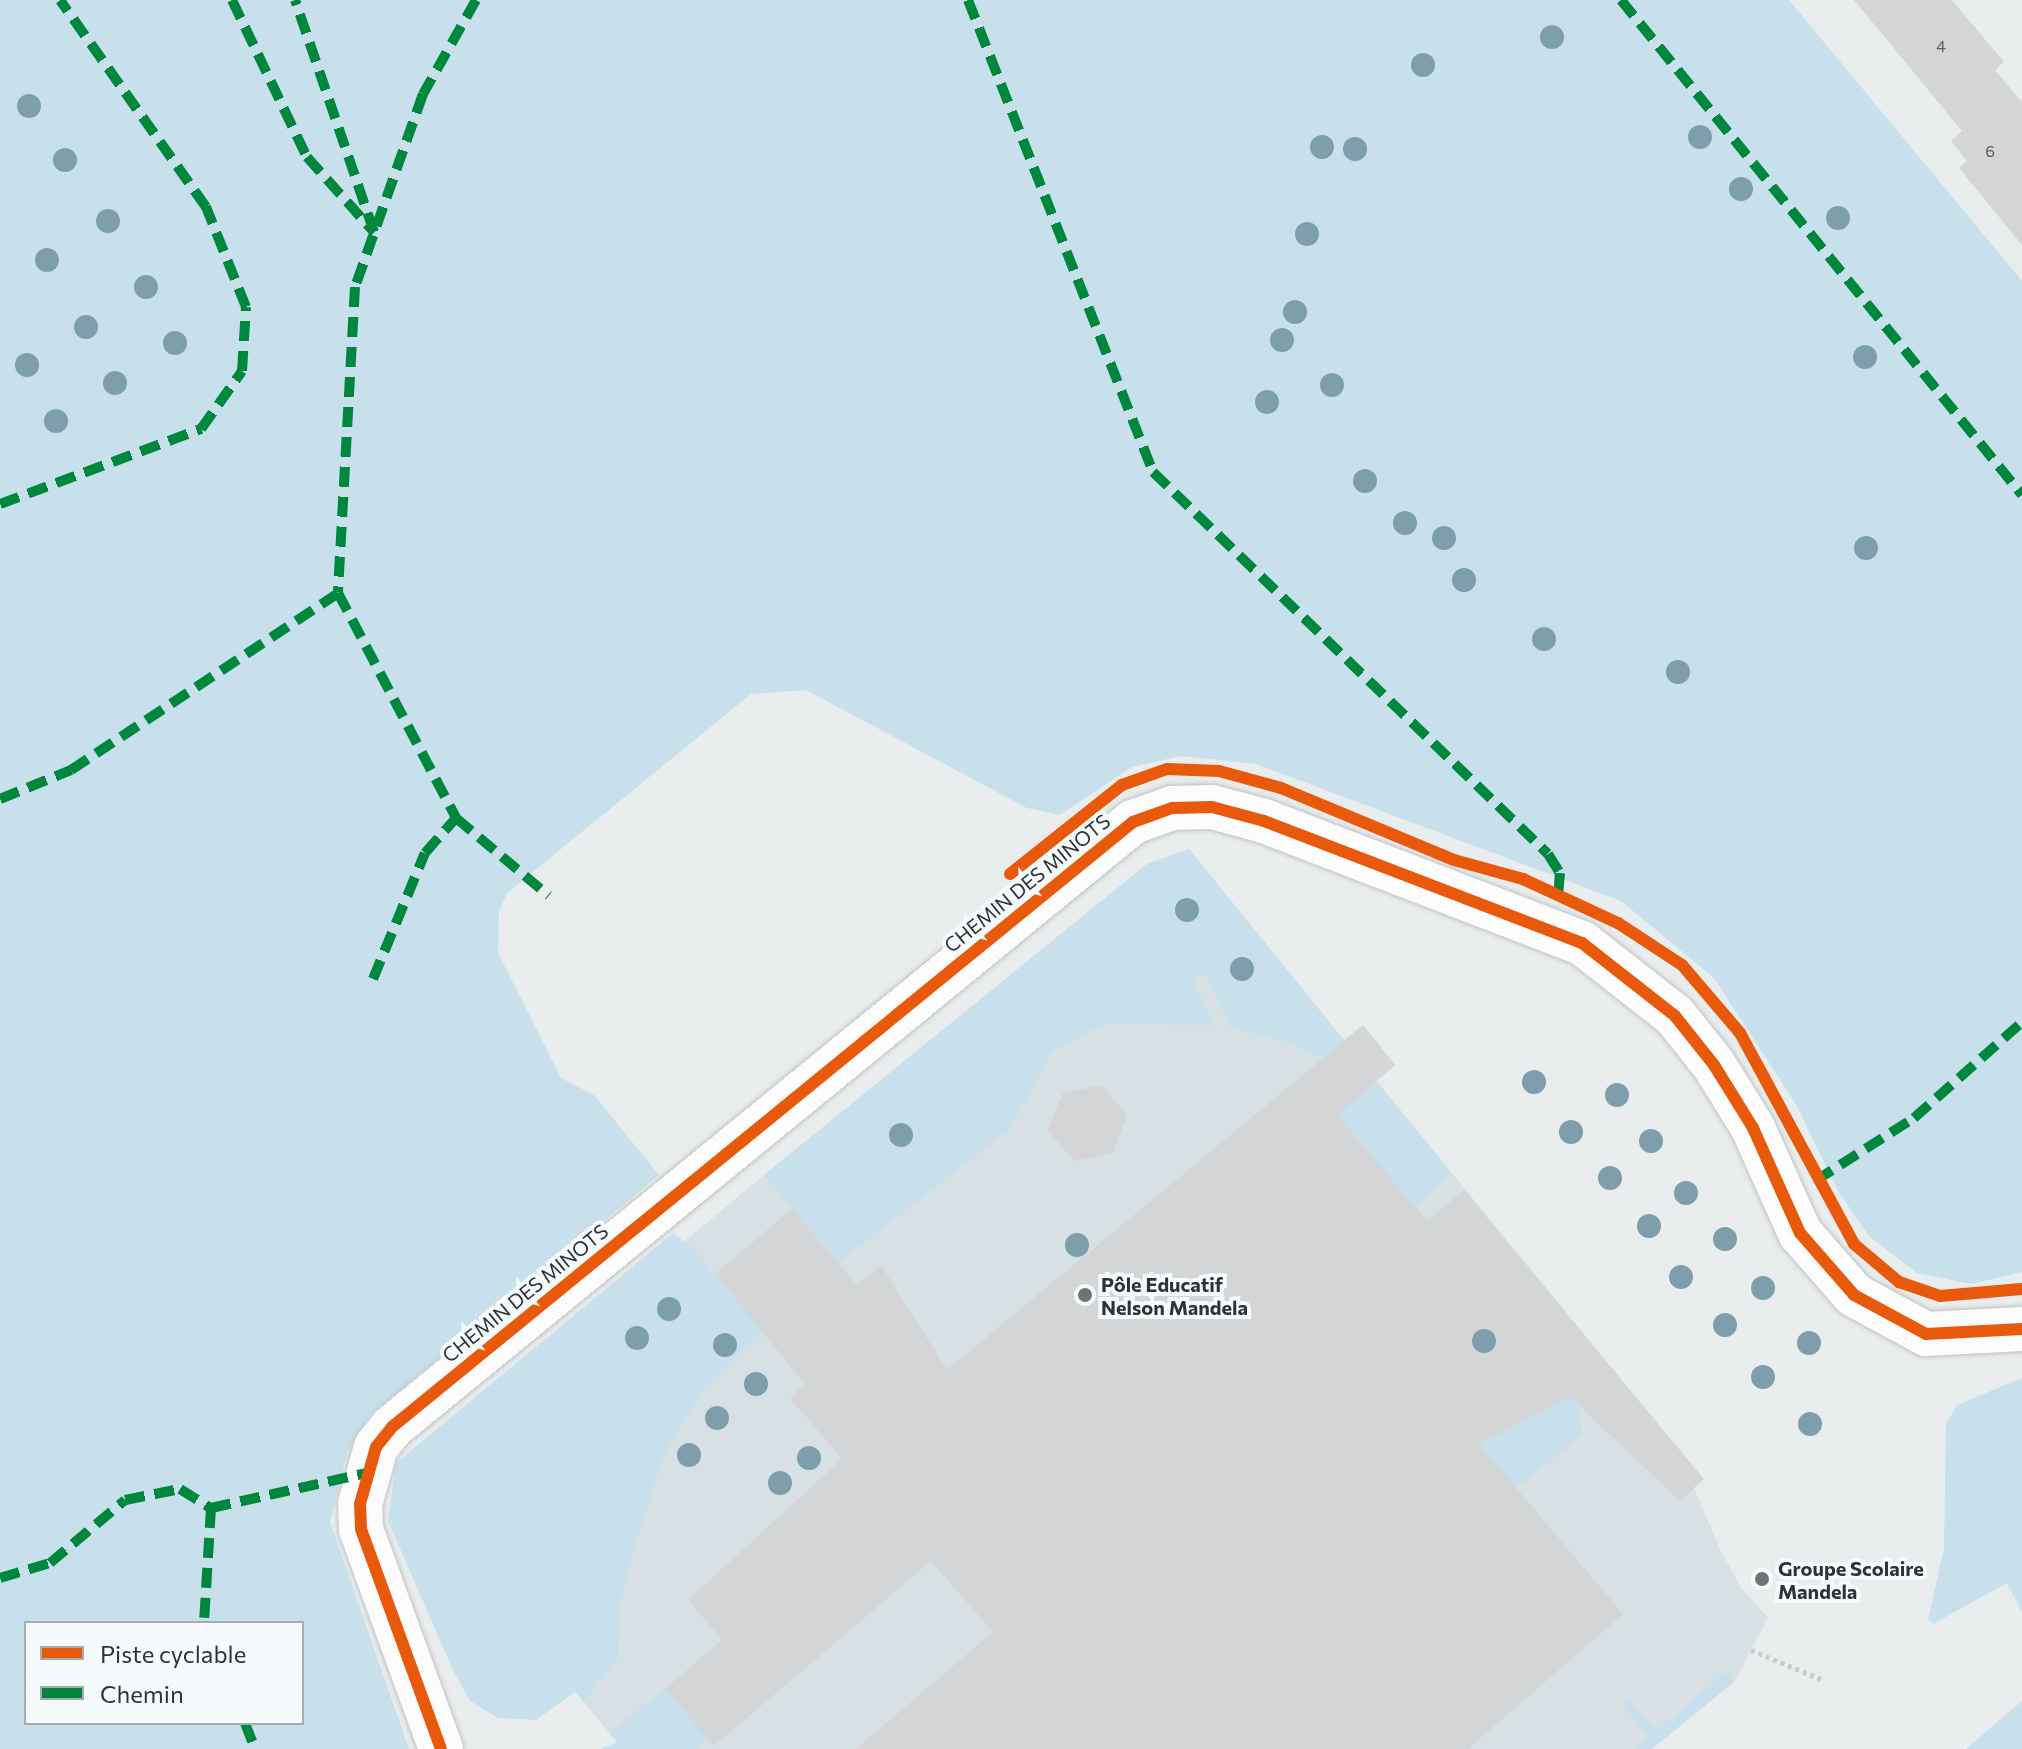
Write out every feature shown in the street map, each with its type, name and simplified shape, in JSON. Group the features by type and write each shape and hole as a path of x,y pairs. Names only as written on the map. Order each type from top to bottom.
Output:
{"street":[{"name":"CHEMIN DES MINOTS","path":"441,1749 361,1529 360,1504 376,1447 392,1427 1133,822 1172,808 1212,807 1264,821 1582,943 1675,1016 1714,1065 1753,1128 1800,1233 1854,1295 1926,1334 2022,1329"}],"path":[{"path":"1751,1650 1821,1679"}],"shaded area":[{"path":"0,0 1789,0 2022,281 2022,1272 1971,1284 1917,1273 1869,1236 1838,1191 1797,1106 1714,978 1621,901 1256,764 1181,756 1132,767 1060,815 1027,808 806,690 751,694 507,893 499,912 498,953 561,1078 594,1095 659,1175 370,1415 347,1453 330,1522 409,1749 0,1749"},
{"name":"Pôle Educatif Nelson Mandela","path":"1189,849 1344,1041 1363,1025 1395,1065 1376,1080 1677,1448 1720,1549 1741,1588 1768,1618 1735,1681 1652,1749 623,1749 400,1483 736,1198 1147,864"},
{"path":"1189,849 1345,1041 1324,1059 1282,1040 1231,1028 1206,974 1193,978 1214,1025 1103,1024 1052,1052 1010,1129 838,1263 764,1175 1147,864"},
{"path":"1375,1080 1451,1173 1347,1271 1337,1115"},
{"path":"673,1233 691,1246 762,1331 704,1388 663,1456 627,1573 617,1620 618,1658 584,1701 575,1692 536,1720 498,1718 470,1701 452,1668 388,1521 396,1463"},
{"path":"2022,1378 2022,1612 2007,1583 1933,1624 1928,1620 1944,1548 1946,1424 1957,1405"},
{"path":"1579,1392 1582,1435 1505,1497 1472,1438 1480,1443"},
{"path":"1725,1672 1735,1681 1652,1749 1636,1749 1649,1737 1623,1705 1629,1700 1658,1730"},
{"path":"665,1689 709,1739 697,1749 601,1749 617,1742 609,1733"},
{"path":"2022,1701 2022,1749 1966,1749"}],"building":[{"path":"1854,0 1952,0 2004,62 1995,70 2022,102 2022,245 1959,168 1967,161 1951,141 1962,131"},
{"path":"1363,1025 1395,1065 1337,1115 1427,1221 1464,1190 1704,1479 1680,1501 1570,1397 1479,1444 1623,1614 1468,1749 856,1749 993,1632 931,1561 714,1746 665,1689 722,1640 688,1600 842,1459 790,1398 805,1384 715,1274 792,1209 857,1285 881,1265 947,1370"},
{"path":"1101,1085 1127,1115 1113,1153 1074,1161 1048,1130 1062,1094"}],"marked path":[{"path":"0,504 201,429 242,371 246,307 206,207 60,0"},
{"path":"232,0 307,157 374,232 295,0"},
{"path":"476,0 423,94 355,287 338,593 456,818 549,896"},
{"path":"968,0 1153,472 1548,854 1560,873 1558,894"},
{"path":"1621,0 2022,495"},
{"path":"0,799 71,770 338,593"},
{"path":"373,979 425,853 456,818"},
{"path":"1815,1181 1914,1118 2022,1022"},
{"path":"211,1508 366,1473"},
{"path":"0,1578 50,1563 125,1500 180,1489 211,1508 204,1621"},
{"path":"246,1725 255,1749"}],"cycle path":[{"path":"1010,874 1122,785 1167,769 1219,771 1281,788 1454,860 1523,879 1618,923 1682,965 1740,1033 1854,1244 1899,1282 1940,1296 2022,1289"},
{"path":"441,1749 361,1529 360,1504 376,1447 392,1427 1133,822 1172,808 1212,807 1264,821 1582,943 1675,1016 1714,1065 1753,1128 1800,1233 1854,1295 1926,1334 2022,1329"}],"place":[{"name":"Pôle Educatif Nelson Mandela","path":"1085,1295"},
{"name":"Groupe Scolaire Mandela","path":"1762,1579"}]}
